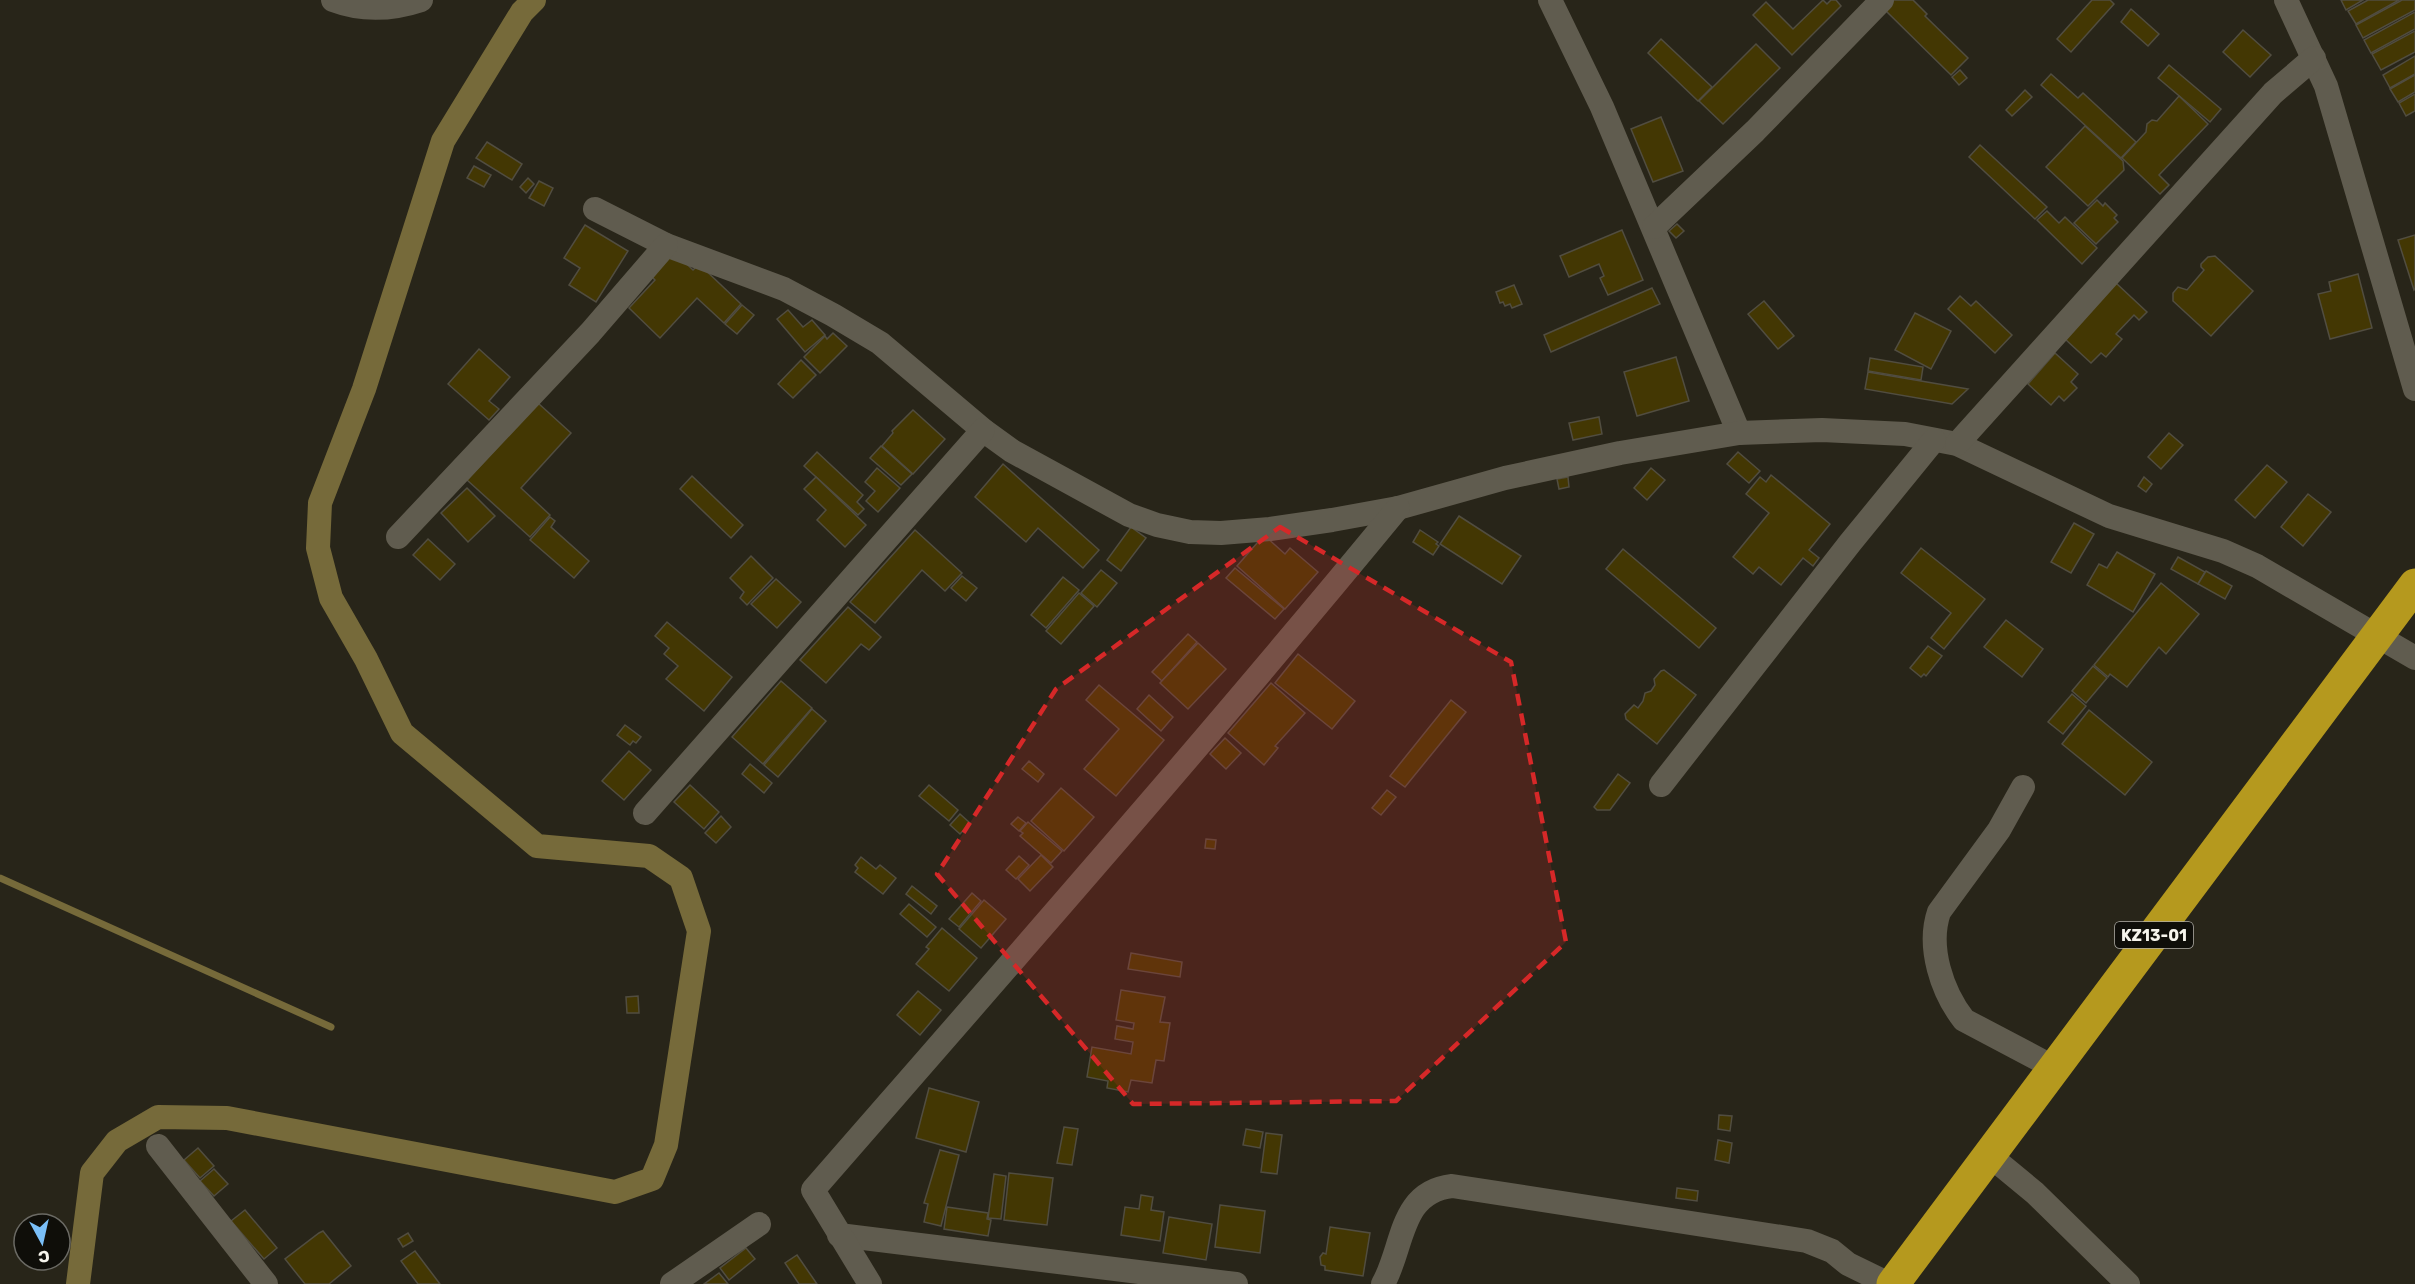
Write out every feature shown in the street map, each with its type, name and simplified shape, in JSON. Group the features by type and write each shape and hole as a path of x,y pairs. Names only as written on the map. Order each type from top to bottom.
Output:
{"highway":[{"name":"KZ13-01","path":"1891,1284 2415,585"}],"street":[{"path":"333,0 360,8 400,7 421,0"},
{"path":"1550,0 1602,107 1739,434"},
{"path":"1654,227 1755,131 1882,0"},
{"path":"2286,0 2326,86 2415,389"},
{"path":"1661,785 1850,543 2273,93 2314,58"},
{"path":"595,209 666,244 784,289 833,315 880,343 983,430 1012,451 1042,470 1129,515 1157,525 1190,532 1221,533 1270,529 1398,508 1539,470 1620,453 1739,434 1853,431 1905,434 1946,442 2109,516 2223,551 2257,566 2415,658"},
{"path":"398,537 590,333 666,244"},
{"path":"645,813 983,430"},
{"path":"870,1284 813,1190 1142,812 1398,508"},
{"path":"2023,787 1999,830 1939,912 1934,926 1934,950 1954,1007 1964,1020 2055,1068"},
{"path":"158,1146 266,1284"},
{"path":"1989,1155 2036,1193 2128,1284"},
{"path":"1383,1284 1408,1217 1418,1200 1430,1191 1452,1186 1807,1241 1832,1251 1848,1264 1891,1284"},
{"path":"672,1284 759,1224"},
{"path":"839,1235 1236,1284"}],"highlighted area":[{"path":"1280,527 1511,662 1566,942 1396,1101 1133,1104 937,874 1056,689"}],"building":[{"path":"1823,0 1827,4 1831,0 1836,0 1841,6 1792,55 1753,15 1766,2 1793,29"},
{"path":"1894,0 1913,0 1927,14 1925,16 1968,58 1951,75 1884,9"},
{"path":"2092,0 2110,0 2114,4 2071,52 2057,39"},
{"path":"2341,0 2363,0 2346,10"},
{"path":"2368,0 2399,0 2356,24 2348,11"},
{"path":"2402,0 2415,0 2415,10 2363,38 2356,25"},
{"path":"2131,9 2159,34 2148,46 2121,22"},
{"path":"2415,12 2415,29 2371,53 2364,40"},
{"path":"2243,30 2271,55 2250,77 2223,52"},
{"path":"2415,31 2415,52 2381,70 2372,54"},
{"path":"1661,39 1712,87 1698,101 1648,53"},
{"path":"1756,44 1780,68 1723,124 1699,101"},
{"path":"2415,56 2415,74 2390,88 2383,75"},
{"path":"2169,65 2221,109 2210,122 2158,78"},
{"path":"1960,70 1967,78 1959,85 1952,77"},
{"path":"2051,74 2078,98 2083,93 2136,142 2121,158 2041,85"},
{"path":"2415,75 2415,92 2398,102 2390,89"},
{"path":"2025,90 2032,97 2012,116 2006,110"},
{"path":"2415,94 2415,111 2406,116 2399,103"},
{"path":"2179,96 2208,124 2159,175 2169,185 2160,194 2122,158 2146,132 2147,124 2152,120 2157,121"},
{"path":"1661,117 1683,171 1653,182 1631,129"},
{"path":"2085,126 2123,161 2124,170 2088,206 2046,167"},
{"path":"487,142 522,164 512,180 476,158"},
{"path":"1980,145 2047,207 2035,219 1969,157"},
{"path":"474,166 491,175 484,187 467,178"},
{"path":"528,178 534,184 526,193 520,187"},
{"path":"539,181 553,188 544,206 529,198"},
{"path":"2097,200 2103,206 2105,203 2117,215 2114,218 2118,222 2096,244 2074,223"},
{"path":"2047,211 2059,223 2065,217 2097,248 2082,264 2037,220"},
{"path":"1677,224 1684,231 1676,238 1669,231"},
{"path":"585,225 628,251 596,302 569,285 580,268 564,258"},
{"path":"1622,230 1643,280 1608,295 1600,278 1604,276 1599,264 1569,277 1560,256"},
{"path":"2415,235 2415,289 2414,290 2398,240"},
{"path":"673,251 693,270 699,264 741,304 724,323 697,298 660,338 629,308 655,280 649,274"},
{"path":"2215,256 2253,291 2211,336 2173,301 2173,293 2178,287 2187,290 2204,270 2201,264 2208,257"},
{"path":"2358,274 2372,328 2330,339 2318,294 2331,291 2329,282"},
{"path":"2116,283 2147,312 2139,320 2134,315 2116,334 2122,339 2106,357 2101,353 2091,363 2065,339"},
{"path":"1514,285 1522,304 1512,308 1510,304 1505,306 1503,302 1500,303 1496,292"},
{"path":"1652,288 1660,304 1551,352 1544,335"},
{"path":"1960,296 1971,306 1976,301 2012,335 1995,353 1948,309"},
{"path":"1764,301 1794,336 1778,349 1748,314"},
{"path":"742,305 754,315 737,334 725,324"},
{"path":"788,310 803,327 812,320 825,335 805,352 777,319"},
{"path":"1915,313 1951,331 1931,369 1895,350"},
{"path":"833,333 847,346 820,373 804,357 825,336 827,339"},
{"path":"479,349 510,377 489,401 499,409 489,420 448,384"},
{"path":"2055,353 2078,374 2071,382 2077,388 2064,401 2059,396 2051,405 2028,384"},
{"path":"1676,357 1689,401 1637,416 1624,372"},
{"path":"1870,358 1923,367 1921,380 1868,371"},
{"path":"801,360 816,375 793,398 778,384"},
{"path":"1868,372 1968,389 1952,404 1865,389"},
{"path":"538,403 571,433 521,488 550,515 530,537 467,480"},
{"path":"913,410 945,439 913,474 882,446 893,433 892,431"},
{"path":"1599,417 1602,434 1573,440 1569,423"},
{"path":"2169,433 2183,445 2161,469 2148,457"},
{"path":"881,446 912,474 901,485 870,458"},
{"path":"817,452 863,495 857,502 864,509 858,515 804,466"},
{"path":"1738,452 1760,471 1749,483 1727,464"},
{"path":"1003,464 1099,550 1083,568 1038,528 1026,542 975,497"},
{"path":"2267,465 2287,482 2255,518 2235,500"},
{"path":"877,468 900,488 878,512 866,501 875,491 865,482"},
{"path":"1651,468 1665,480 1647,500 1634,488"},
{"path":"1771,475 1830,524 1809,550 1819,558 1813,566 1803,558 1781,585 1759,567 1753,574 1733,557 1769,513 1746,494 1760,477 1766,482"},
{"path":"692,476 743,525 731,538 680,489"},
{"path":"816,477 866,525 845,547 817,520 826,510 804,489"},
{"path":"1568,477 1569,487 1559,489 1557,479"},
{"path":"2144,477 2152,484 2146,492 2138,486"},
{"path":"467,488 495,516 468,542 441,513"},
{"path":"2308,494 2331,512 2303,546 2281,527"},
{"path":"1459,516 1521,556 1502,584 1440,544"},
{"path":"550,517 555,521 551,527 589,561 574,578 530,540"},
{"path":"2074,523 2094,534 2071,573 2051,562"},
{"path":"1131,527 1146,538 1121,571 1107,560"},
{"path":"915,530 962,573 945,591 922,570 875,623 850,602"},
{"path":"1420,530 1438,542 1436,544 1439,546 1433,555 1413,542"},
{"path":"1264,535 1285,554 1290,548 1318,572 1285,609 1237,566"},
{"path":"428,539 455,564 440,580 413,555"},
{"path":"1921,548 1985,599 1944,649 1931,638 1951,613 1901,573"},
{"path":"1623,549 1716,628 1699,648 1606,569"},
{"path":"2117,552 2155,574 2133,612 2087,585 2099,564 2107,568"},
{"path":"751,556 773,578 747,605 740,598 744,592 730,578"},
{"path":"2178,557 2205,572 2198,584 2171,569"},
{"path":"1235,568 1284,609 1275,619 1226,578"},
{"path":"1101,570 1117,583 1097,607 1081,593"},
{"path":"2206,571 2232,586 2225,599 2198,584"},
{"path":"962,576 977,588 966,601 951,588"},
{"path":"1063,577 1079,590 1046,628 1031,615"},
{"path":"776,579 801,602 777,628 751,604"},
{"path":"2161,583 2199,614 2166,654 2159,647 2127,687 2110,674 2108,677 2094,665"},
{"path":"1079,593 1094,606 1061,644 1046,631"},
{"path":"848,607 881,637 869,650 861,644 826,683 800,660"},
{"path":"2006,620 2043,649 2022,677 1984,647"},
{"path":"667,622 732,677 704,711 666,679 678,666 664,654 669,648 655,636"},
{"path":"1188,634 1197,642 1162,681 1152,672"},
{"path":"1198,643 1226,669 1188,709 1160,683"},
{"path":"1928,646 1942,656 1926,676 1924,674 1921,677 1910,668"},
{"path":"1298,654 1355,701 1332,729 1275,683"},
{"path":"2093,666 2107,678 2086,703 2072,691"},
{"path":"1664,670 1696,695 1657,744 1626,719 1625,714 1634,705 1638,708 1645,693 1651,691 1655,685 1654,679"},
{"path":"781,681 812,708 763,764 732,737"},
{"path":"1271,683 1305,713 1275,746 1278,748 1264,765 1228,733"},
{"path":"1099,685 1164,740 1116,796 1084,769 1119,729 1086,700"},
{"path":"2072,694 2086,706 2063,734 2048,722"},
{"path":"1149,695 1173,717 1161,731 1137,709"},
{"path":"1451,700 1466,712 1405,787 1390,776"},
{"path":"812,709 826,721 778,777 764,765"},
{"path":"2089,710 2152,762 2125,795 2062,744"},
{"path":"625,725 641,737 636,743 633,741 630,745 617,735"},
{"path":"1225,738 1241,753 1226,769 1210,754"},
{"path":"629,751 651,770 624,800 602,781"},
{"path":"1029,761 1044,774 1038,782 1022,769"},
{"path":"750,764 772,783 764,793 742,774"},
{"path":"1618,774 1630,783 1610,810 1597,810 1594,807"},
{"path":"690,785 719,812 704,829 674,802"},
{"path":"929,785 958,810 949,821 919,796"},
{"path":"1061,788 1094,817 1064,851 1031,821"},
{"path":"1387,790 1396,797 1381,815 1372,808"},
{"path":"960,814 970,823 960,834 950,825"},
{"path":"721,816 731,827 716,843 705,833"},
{"path":"1018,817 1026,823 1019,831 1011,824"},
{"path":"1028,822 1062,851 1051,863 1020,836 1023,833 1020,831"},
{"path":"1206,839 1216,840 1215,849 1205,848"},
{"path":"1041,855 1053,867 1030,891 1018,879"},
{"path":"1019,856 1029,865 1016,879 1006,870"},
{"path":"861,857 876,869 880,865 896,878 883,894 855,872 858,868 855,865"},
{"path":"912,886 937,906 931,914 906,894"},
{"path":"972,893 981,901 959,927 949,919"},
{"path":"984,900 1006,919 981,948 959,929"},
{"path":"909,904 936,927 927,937 900,914"},
{"path":"942,928 977,958 949,991 916,964 929,949 926,947"},
{"path":"1131,953 1182,962 1180,977 1128,969"},
{"path":"1121,990 1165,997 1160,1022 1170,1023 1164,1061 1156,1060 1152,1083 1131,1080 1128,1092 1107,1088 1108,1081 1087,1077 1092,1047 1131,1054 1133,1042 1115,1039 1117,1026 1133,1029 1134,1023 1116,1020"},
{"path":"918,991 941,1010 920,1035 897,1015"},
{"path":"638,996 639,1013 627,1013 626,997"},
{"path":"929,1088 979,1102 966,1152 916,1138"},
{"path":"1719,1115 1732,1116 1730,1131 1718,1129"},
{"path":"1064,1127 1078,1129 1072,1165 1057,1163"},
{"path":"1246,1129 1263,1132 1260,1148 1243,1145"},
{"path":"1266,1133 1282,1135 1277,1174 1261,1172"},
{"path":"1718,1140 1732,1143 1729,1163 1715,1160"},
{"path":"198,1148 214,1166 200,1178 184,1160"},
{"path":"940,1150 959,1155 941,1226 924,1222 928,1204 924,1203"},
{"path":"214,1169 228,1184 214,1196 200,1181"},
{"path":"1009,1173 1053,1178 1047,1225 1004,1220"},
{"path":"994,1174 1006,1176 1001,1219 988,1218"},
{"path":"1677,1188 1698,1191 1697,1201 1676,1198"},
{"path":"1141,1195 1153,1197 1151,1210 1164,1212 1160,1241 1121,1235 1125,1207 1139,1209"},
{"path":"1220,1205 1265,1211 1260,1253 1215,1247"},
{"path":"947,1207 988,1213 987,1219 991,1220 988,1236 944,1229"},
{"path":"245,1210 277,1248 264,1259 231,1221"},
{"path":"1169,1217 1212,1224 1206,1260 1163,1253"},
{"path":"1330,1227 1370,1233 1363,1276 1325,1270 1325,1266 1321,1265 1320,1257 1323,1253 1326,1254"},
{"path":"323,1231 351,1266 329,1284 305,1284 285,1259"},
{"path":"408,1233 413,1241 403,1247 398,1239"},
{"path":"746,1248 755,1259 729,1280 720,1268"},
{"path":"415,1251 440,1284 418,1284 401,1261"},
{"path":"797,1255 817,1284 799,1284 785,1263"},
{"path":"719,1273 728,1284 704,1284"}],"waterway":[{"path":"78,1284 92,1173 117,1141 158,1117 227,1118 615,1192 652,1179 666,1145 699,931 681,878 649,856 537,846 402,733 366,659 331,598 318,548 320,503 364,389 443,141 522,12 534,0"},
{"path":"0,878 331,1027"}]}
